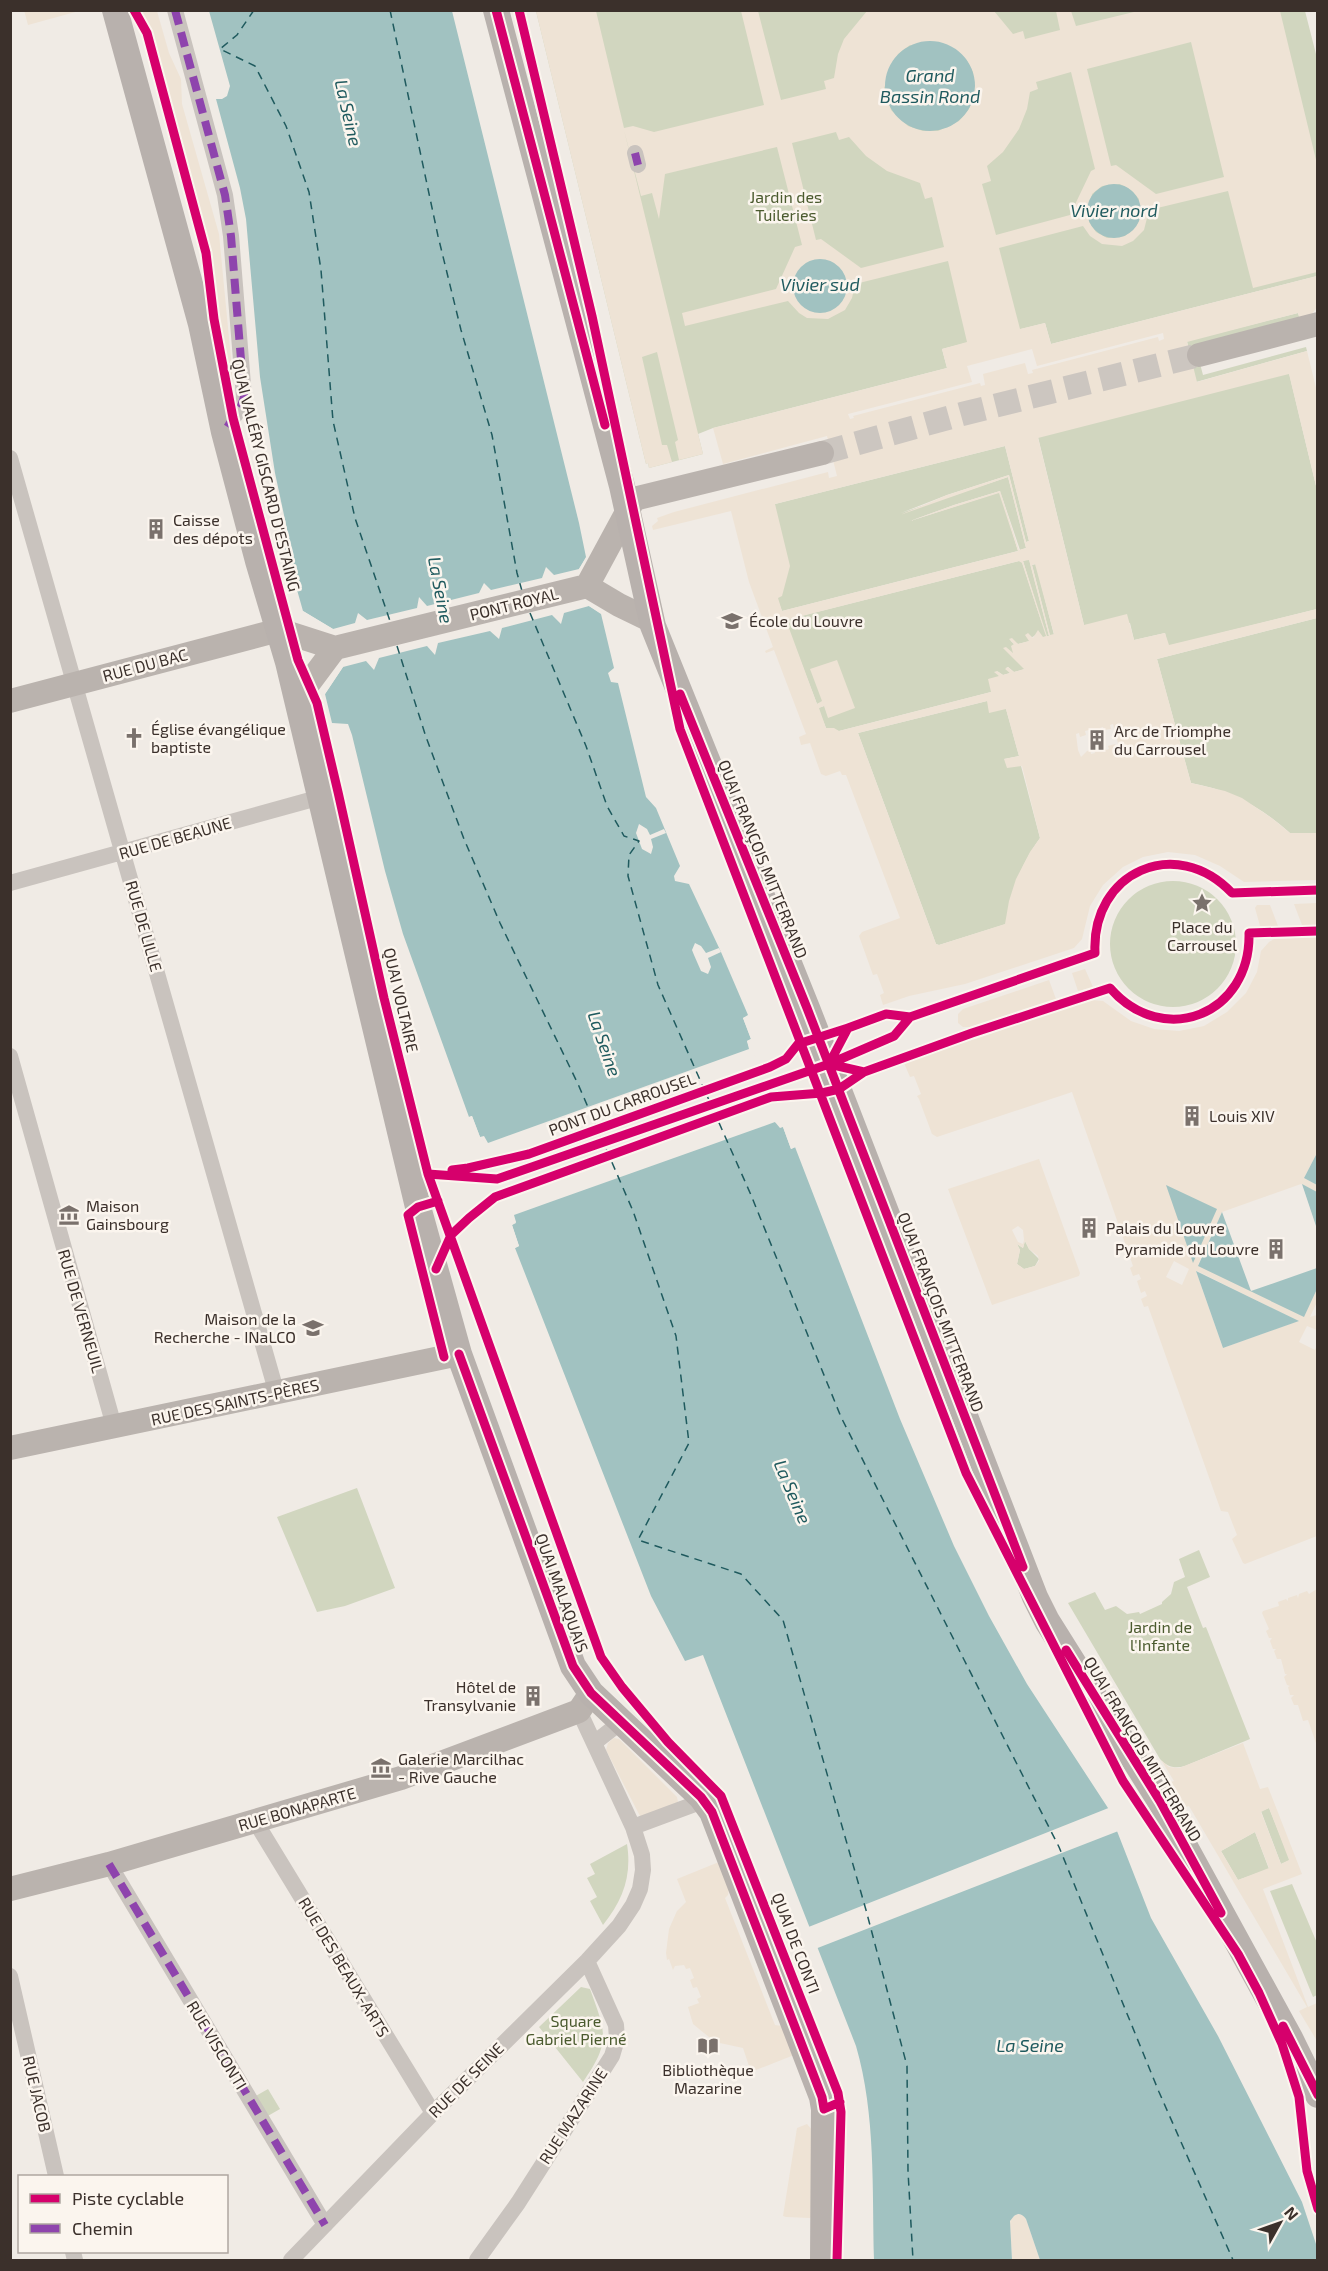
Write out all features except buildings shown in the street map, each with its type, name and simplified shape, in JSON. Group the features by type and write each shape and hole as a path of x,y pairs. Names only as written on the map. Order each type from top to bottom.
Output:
{"main road":[{"name":"QUAI VALÉRY GISCARD D'ESTAING","path":"115,10 201,324 224,432 279,630"},
{"name":"QUAI FRANÇOIS MITTERRAND","path":"496,10 628,511 652,621 807,1008 1035,1597 1047,1621 1160,1801 1316,2088"},
{"path":"1199,354 1317,324"},
{"path":"652,621 588,586 634,499 822,453"},
{"name":"PONT ROYAL","path":"335,648 588,586"},
{"path":"279,630 335,648 297,699"},
{"name":"RUE DU BAC","path":"10,701 279,630"},
{"name":"QUAI VOLTAIRE","path":"279,630 418,1207 459,1354"},
{"name":"RUE DES SAINTS-PÈRES","path":"10,1448 277,1394 459,1354"},
{"name":"QUAI MALAQUAIS","path":"459,1354 585,1702 621,1722 703,1801"},
{"name":"RUE BONAPARTE","path":"10,1889 109,1864 401,1778 585,1702"},
{"name":"QUAI DE CONTI","path":"703,1801 712,1812 822,2097 824,2109 823,2260"}],"street":[{"path":"175,10 225,195 231,236 243,401 224,432"},
{"name":"RUE DE LILLE","path":"10,458 277,1394"},
{"name":"RUE DE BEAUNE","path":"10,883 321,797"},
{"name":"RUE DE VERNEUIL","path":"10,1056 114,1426"},
{"name":"QUAI MALAQUAIS","path":"585,1702 594,1743 633,1827"},
{"path":"594,1743 621,1722"},
{"path":"633,1827 703,1801"},
{"name":"RUE DES BEAUX-ARTS","path":"255,1821 433,2113"},
{"name":"RUE DE SEINE","path":"291,2260 433,2113 620,1926 640,1889 643,1870 642,1855 633,1827"},
{"name":"RUE VISCONTI","path":"109,1864 325,2225"},
{"name":"RUE MAZARINE","path":"477,2260 518,2203 612,2056 616,2025 587,1961"},
{"name":"RUE JACOB","path":"10,1976 56,2175"}],"green space":[{"name":"Jardin des Tuileries","path":"536,11 1305,11 1318,62 1317,276 1051,344 1045,323 942,349 947,368 713,428 698,434 703,454 649,468 648,463 646,464"},
{"path":"1298,313 1300,320 1195,345 1203,375 1306,347 1307,351 1196,382 1187,341"},
{"path":"1289,373 1317,490 1317,609 1168,646 1165,633 1134,640 1130,623 1084,625 1038,437"},
{"path":"1005,446 1029,541 1026,542 1009,475 901,513 1008,477 1026,548 1020,550 1000,491 910,521 1000,492 1018,551 782,611 777,598 775,504"},
{"path":"1029,559 1049,636 1043,638 1037,634 1031,638 1026,635 1030,641 1018,644 1010,640 1015,645 1025,669 1014,672 1008,667 1006,668 1010,673 1003,675 997,671 999,676 991,692 839,731 826,728 818,708 824,706 822,702 817,704 785,620 1019,561 1022,562 1046,636 1023,561"},
{"path":"1036,564 1054,635 1050,636 1032,565"},
{"path":"1317,618 1317,833 1290,833 1268,815 1244,801 1219,790 1191,783 1157,659"},
{"path":"987,701 1006,709 1019,756 1004,759 1021,766 1040,838 1018,878 1006,924 939,945 936,944 858,733"},
{"path":"1173,881 1197,886 1218,899 1231,920 1236,944 1231,968 1218,989 1197,1002 1173,1007 1149,1002 1128,989 1115,968 1110,944 1115,920 1128,899 1149,886"},
{"path":"1025,1241 1039,1259 1035,1266 1024,1269 1017,1264 1020,1250 1017,1244 1023,1248"},
{"path":"357,1488 395,1588 345,1606 317,1612 277,1517"},
{"name":"Jardin de l'Infante","path":"1199,1550 1210,1577 1187,1587 1203,1628 1206,1627 1250,1739 1185,1766 1175,1767 1168,1766 1160,1759 1068,1603 1095,1592 1105,1610 1116,1606 1127,1614 1139,1612 1140,1614 1162,1604 1171,1594 1174,1582 1185,1577 1179,1559"},
{"path":"1269,1808 1290,1860 1281,1864 1261,1811"},
{"path":"1255,1832 1269,1869 1238,1880 1221,1851"},
{"path":"627,1844 627,1877 621,1897 603,1925 590,1901 597,1897 587,1878 595,1874 590,1864"},
{"path":"1292,1884 1317,1943 1317,1995 1313,1997 1270,1891"},
{"name":"Square Gabriel Pierné","path":"581,1987 590,1989 600,2016 603,2037 598,2057 583,2082 539,2027"},
{"path":"268,2089 280,2109 266,2117 254,2097"}],"shaded area":[{"path":"24,10 79,10 79,11 28,25"},
{"path":"138,11 157,11 169,53 181,79 182,104 219,234 235,400 226,374 217,321 202,262 207,258"},
{"path":"536,11 596,11 624,128 633,126 654,132 764,105 741,11 758,11 781,100 826,89 824,81 834,78 838,54 844,39 867,11 994,11 1013,34 1023,31 1025,39 1060,30 1056,11 1071,11 1076,26 1138,11 1280,11 1317,164 1317,272 1253,288 1228,191 1149,210 1144,230 1133,241 1122,246 1102,244 1090,236 1083,226 999,248 1020,329 1045,323 1051,344 1317,276 1317,307 1312,314 1300,320 1298,313 1187,342 1197,382 1307,351 1317,392 1317,490 1289,374 1038,438 1084,625 1127,614 1134,640 1165,633 1169,645 1317,609 1317,618 1157,659 1191,783 1225,791 1242,798 1290,833 1317,833 1317,880 1244,882 1220,866 1195,855 1168,852 1143,857 1123,867 1103,885 1090,906 1082,939 1074,948 965,984 909,996 883,1005 880,995 884,993 877,974 873,975 859,936 862,932 900,918 846,775 842,775 840,771 826,776 821,774 810,743 801,745 799,737 806,734 774,650 766,653 765,651 773,647 749,582 731,511 653,530 652,526 658,521 657,518 674,512 828,472 829,478 837,476 827,436 723,464 713,428 947,368 942,349 967,342 948,261 855,284 852,298 845,310 828,319 807,318 788,301 685,326 682,313 776,289 795,247 802,245 777,147 665,174 659,219 652,193 641,196 624,130 703,454 679,460 675,442 678,440 657,352 642,357 662,445 667,445 672,462 649,468 648,463 646,464","holes":["1191,42 1224,177 1156,194 1116,165 1111,166 1087,69","910,45 966,59 973,72 974,95 969,109 959,121 938,131 923,131 908,126 891,110 884,88 898,54","1071,72 1095,169 1091,171 1070,215 996,235 982,184 991,181 987,166 1003,152 1019,129 1027,109 1030,92 1038,89 1036,82","836,132 839,140 849,137 866,156 887,171 920,183 925,199 932,197 944,247 861,268 821,239 816,240 792,143","1120,184 1131,190 1139,199 1138,223 1125,236 1107,238 1096,232 1089,222 1092,194 1102,186","1163,333 1164,339 1159,341 1158,337 1032,370 1033,373 1028,374 1025,363 983,374 985,385 981,386 980,383 853,416 854,418 850,419 848,414 972,382 967,366 1032,349 1037,366","1005,446 1029,541 1026,542 1009,475 947,495 900,515 1008,477 1026,548 1019,550 1000,491 910,521 999,493 1018,551 782,611 778,598 782,596 790,566 775,504","1029,560 1049,636 1047,636 1023,561","1019,561 1022,563 1046,636 1043,637 1038,630 1033,638 1028,633 1025,635 1029,641 1018,644 1012,638 1009,639 1014,644 1011,646 1013,653 1006,647 1003,648 1024,669 1014,672 1008,667 1005,669 1010,673 1003,675 997,671 994,672 999,676 988,679 991,692 839,731 826,728 819,708 824,706 828,718 855,708 837,660 810,669 822,701 817,704 786,620","1035,564 1054,634 1050,635 1032,565","987,701 989,713 1006,709 1019,756 1004,759 1007,768 1022,766 1040,838 1016,879 1005,924 936,944 858,733","1113,724 1119,747 1115,744 1108,746 1109,749 1106,750 1104,747 1094,750 1095,753 1091,754 1090,750 1081,757 1076,734 1079,733 1080,737 1086,735 1085,731 1089,730 1090,734 1101,731 1100,728 1103,727 1104,730 1111,729 1110,725"]},
{"path":"1317,903 1317,925 1302,925 1294,904"},
{"path":"1257,905 1270,905 1278,926 1260,926 1255,908"},
{"path":"1317,937 1317,1153 1304,1178 1317,1185 1317,1192 1301,1184 1222,1212 1198,1265 1304,1316 1317,1289 1317,1302 1310,1317 1317,1315 1317,1330 1307,1326 1299,1342 1315,1350 1317,1345 1317,1536 1245,1564 1232,1539 1237,1535 1228,1512 1221,1511 1148,1306 1144,1307 1141,1299 1147,1296 1145,1291 1141,1293 1137,1281 1141,1279 1139,1274 1133,1276 1130,1268 1133,1266 1072,1092 937,1137 932,1134 917,1096 921,1094 914,1076 910,1077 904,1063 1091,1000 1103,1001 1131,1021 1154,1029 1179,1031 1204,1026 1227,1012 1246,993 1257,972 1261,951 1274,939","holes":["1174,1261 1189,1269 1182,1285 1166,1277","1197,1271 1298,1321 1223,1348"]},
{"path":"1085,969 1093,987 1078,991 1072,973"},
{"path":"1049,980 1056,999 970,1027 963,1027 958,1023 958,1014 963,1009"},
{"path":"1039,1159 1080,1273 1079,1276 992,1305 948,1189","holes":["1018,1226 1023,1230 1023,1244 1018,1242 1012,1230","1025,1241 1029,1249 1038,1256 1039,1261 1035,1266 1024,1269 1017,1264 1020,1250 1017,1244 1023,1248"]},
{"path":"1317,1589 1318,1746 1308,1720 1303,1721 1298,1705 1294,1705 1291,1698 1294,1695 1290,1695 1288,1687 1290,1686 1287,1685 1284,1677 1287,1674 1285,1674 1281,1659 1277,1659 1274,1651 1276,1649 1273,1649 1270,1641 1272,1638 1269,1638 1266,1631 1269,1629 1262,1613 1279,1606 1278,1602 1286,1599 1288,1601 1288,1598 1297,1595 1298,1598 1299,1594 1307,1591 1309,1594"},
{"path":"614,1738 619,1739 677,1797 678,1802 641,1818 606,1750 608,1743"},
{"path":"1243,1743 1260,1789 1268,1787 1302,1874 1263,1889 1308,2007 1317,2003 1317,2041 1299,2011 1307,2007 1189,1806 1180,1809 1165,1784 1174,1781 1161,1760 1169,1767 1179,1768","holes":["1269,1808 1289,1860 1281,1864 1261,1812","1255,1832 1269,1868 1238,1880 1221,1851"]},
{"path":"719,1862 729,1889 725,1898 775,2025 782,2026 794,2055 751,2072 743,2048 715,2042 693,2024 688,2007 699,2003 697,1999 701,1997 697,1987 693,1988 690,1980 694,1978 690,1968 686,1969 684,1965 675,1966 673,1970 669,1959 667,1960 669,1929 677,1911 686,1902 677,1879"},
{"path":"807,2124 813,2131 813,2215 810,2218 786,2217 783,2216 797,2128"},
{"path":"1016,2214 1023,2215 1026,2219 1040,2260 1012,2260 1010,2223"}],"water":[{"name":"La Seine","path":"209,11 452,11 579,523 586,557 579,569 589,606 601,614 614,668 608,673 611,682 618,683 646,797 656,808 680,866 674,876 675,881 689,884 748,1015 743,1018 751,1039 747,1041 775,1122 783,1127 791,1149 795,1147 900,1419 954,1546 1027,1684 1108,1808 1151,1918 1218,2036 1302,2202 1317,2247 1317,2260 1040,2260 1026,2219 1019,2214 1010,2221 1012,2260 874,2260 870,2125 856,2046 703,1655 685,1661 651,1596 515,1248 519,1246 512,1225 516,1223 487,1143 480,1137 472,1116 469,1117 403,934 348,724 332,723 325,694 343,667 333,629 303,611 284,544 290,543 275,473 260,377 246,219 216,99 227,96 230,86"},
{"name":"Grand Bassin Rond","path":"930,41 947,44 962,54 972,69 975,86 972,103 962,118 947,128 930,131 913,128 898,118 888,103 885,86 888,69 898,54 913,44"},
{"name":"Vivier nord","path":"1109,184 1119,184 1129,188 1137,196 1141,211 1137,226 1129,234 1119,238 1109,238 1099,234 1091,226 1087,216 1087,206 1091,196 1099,188"},
{"name":"Vivier sud","path":"820,259 830,261 839,267 845,276 847,286 845,296 839,305 830,311 820,313 810,311 801,305 795,296 793,286 795,276 801,267 810,261"},
{"path":"1317,1153 1317,1185 1304,1178"},
{"path":"1302,1184 1317,1192 1317,1229"},
{"path":"1166,1185 1217,1209 1193,1263"},
{"path":"1222,1212 1251,1291 1317,1268 1317,1289 1304,1317 1198,1266"},
{"path":"1196,1271 1299,1321 1223,1348"}],"pier":[{"path":"589,553 583,569 592,604 605,616 589,606 564,613 561,624 552,615 502,628 499,639 490,631 438,643 435,655 427,646 379,658 374,670 366,661 343,667 325,694 324,690 339,666 330,631 304,616 303,611 333,629 355,623 358,613 367,620 417,608 419,597 427,606 479,593 484,583 491,590 542,578 546,567 554,575 579,569"},
{"path":"639,824 647,829 650,835 664,829 666,833 651,839 653,847 651,854 642,849 636,833"},
{"path":"695,943 701,946 706,953 719,948 721,952 708,958 711,967 708,974 701,971 694,955 692,950"},
{"path":"751,1015 747,1019 754,1039 751,1043 752,1048 778,1121 785,1126 793,1145 798,1146 791,1149 783,1127 780,1128 775,1122 514,1215 516,1222 512,1225 519,1246 513,1249 515,1245 509,1225 512,1221 511,1216 483,1140 478,1139 471,1119 466,1118 472,1116 480,1137 484,1136 488,1143 749,1049 747,1041 751,1039 743,1018"},
{"path":"1111,1807 1121,1830 815,1949 806,1928"}],"ferry route":[{"path":"254,10 237,35 220,49 255,66 286,126 309,192 321,270 333,421 355,518 391,624"},
{"path":"390,10 438,236 461,330 492,435 522,591"},
{"path":"530,613 586,746 607,806 624,836 639,841 629,855 628,876 658,985 751,1195 841,1417 1059,1847 1159,2092 1233,2260"},
{"path":"397,646 426,737 464,839 500,923 578,1084 633,1211 676,1336 689,1443 638,1540 741,1574 783,1620 866,1910 907,2066 908,2171 913,2260"}],"tunnel":[{"path":"822,453 962,414 1199,355"}],"marked path":[{"path":"175,10 225,195 231,236 244,397 241,406 224,432"},
{"path":"635,153 638,165"},
{"path":"109,1864 325,2225"}],"cycle path":[{"path":"134,10 147,33 206,253 214,319 233,418 298,660 317,703 384,998 428,1174 601,1657 622,1687 668,1742 721,1796 838,2093 841,2112 837,2260"},
{"path":"496,10 605,425"},
{"path":"519,10 592,316 680,729 966,1473 1123,1781 1238,1954 1282,2044 1299,2097 1307,2171 1318,2209"},
{"path":"680,694 807,1008 1023,1567"},
{"path":"829,1064 848,1028 886,1014 910,1017 1095,953 1097,925 1107,901 1122,883 1141,870 1163,865 1186,866 1210,875 1232,893 1318,890"},
{"path":"829,1064 864,1072 972,1033 1110,988 1131,1007 1154,1017 1178,1019 1200,1014 1220,1003 1236,985 1246,961 1249,933 1318,931"},
{"path":"428,1174 497,1179 829,1064 894,1036 910,1017"},
{"name":"PONT DU CARROUSEL","path":"452,1170 529,1154 770,1067 786,1059 798,1044 848,1028"},
{"path":"436,1269 451,1235 495,1197 771,1097 822,1093 839,1089 864,1072"},
{"path":"438,1201 418,1207 408,1215 444,1357"},
{"path":"459,1354 573,1666 591,1693 701,1797 712,1812 822,2097 824,2109 840,2102"},
{"path":"1066,1650 1160,1801 1221,1913"},
{"path":"1283,2026 1318,2095"}],"place":[{"name":"Caisse des dépots","path":"156,529"},
{"name":"École du Louvre","path":"732,621"},
{"name":"Église évangélique baptiste","path":"134,738"},
{"name":"Arc de Triomphe du Carrousel","path":"1097,740"},
{"name":"Place du Carrousel","path":"1202,903"},
{"name":"Louis XIV","path":"1192,1116"},
{"name":"Maison Gainsbourg","path":"69,1215"},
{"name":"Palais du Louvre","path":"1089,1228"},
{"name":"Pyramide du Louvre","path":"1276,1249"},
{"name":"Maison de la Recherche - INaLCO","path":"313,1328"},
{"name":"Hôtel de Transylvanie","path":"533,1696"},
{"name":"Galerie Marcilhac - Rive Gauche","path":"381,1768"},
{"name":"Bibliothèque Mazarine","path":"708,2046"}]}
